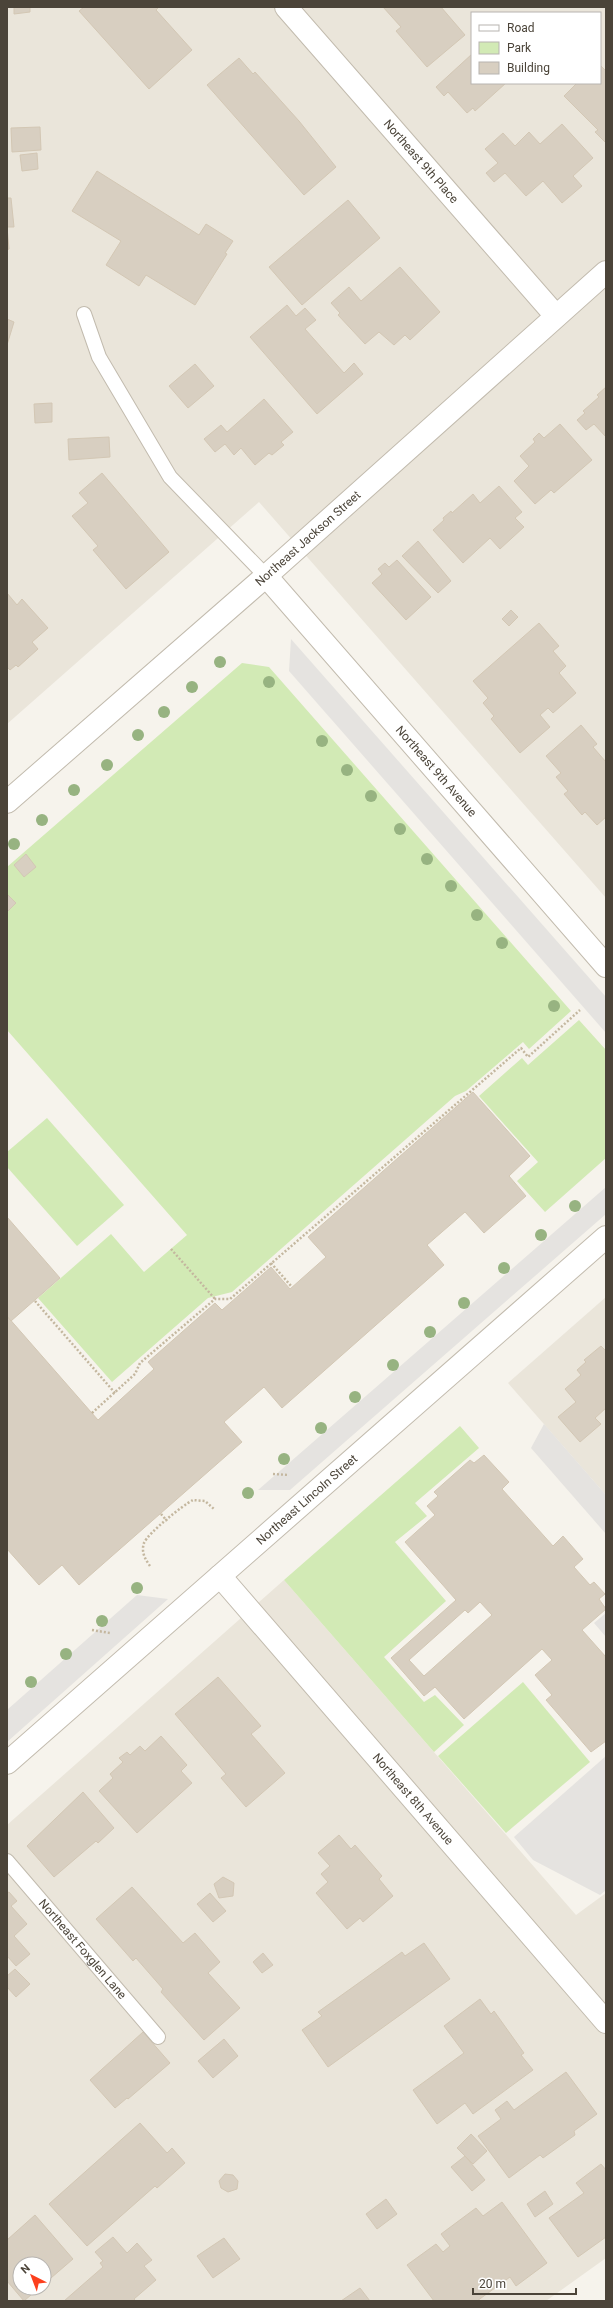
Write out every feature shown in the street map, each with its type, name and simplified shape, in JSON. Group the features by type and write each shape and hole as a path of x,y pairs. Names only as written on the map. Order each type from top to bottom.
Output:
{"street":[{"name":"Northeast 9th Place","path":"286,7 556,316"},
{"name":"Northeast Jackson Street","path":"7,802 266,576 606,272"},
{"name":"Northeast 9th Avenue","path":"266,576 606,966"},
{"name":"Northeast Lincoln Street","path":"7,1763 606,1237"},
{"name":"Northeast 8th Avenue","path":"220,1576 606,2022"}],"lane":[{"path":"84,314 99,357 170,477 266,576"},
{"name":"Northeast Foxglen Lane","path":"7,1861 158,2037"}],"path":[{"path":"92,1413 135,1374 140,1363 215,1299 230,1298 521,1048 528,1056 580,1010"},
{"path":"171,1249 215,1299"},
{"path":"271,1263 292,1287"},
{"path":"35,1301 115,1393"},
{"path":"150,1566 144,1556 144,1543 167,1521 194,1500 205,1501 214,1509"},
{"path":"160,1514 167,1521"},
{"path":"92,1630 115,1634"}],"shaded area":[{"path":"7,7 606,7 606,898 259,502 7,724"},
{"path":"291,639 606,997 606,1033 289,671"},
{"path":"606,1187 606,1214 290,1490 258,1490"},
{"path":"606,1297 606,1495 508,1383"},
{"path":"544,1424 606,1495 606,1534 531,1448"},
{"path":"284,1580 576,1915 606,1893 606,2258 546,2301 7,2301 7,1825"},
{"path":"137,1595 168,1599 7,1742 7,1710"},
{"path":"606,1613 606,1637 594,1623"},
{"path":"606,1756 606,1890 600,1895 533,1860 514,1837"}],"green space":[{"path":"242,663 269,667 571,1011 529,1049 523,1042 466,1091 455,1096 232,1292 208,1298 112,1382 38,1298 111,1234 144,1272 187,1235 7,1030 7,867"},
{"path":"579,1020 606,1050 606,1158 545,1212 517,1181 538,1162 479,1096 522,1058 528,1065"},
{"path":"47,1118 124,1205 77,1246 7,1167 7,1152"},
{"path":"460,1426 479,1448 415,1503 427,1516 395,1542 446,1601 384,1657 424,1702 435,1695 464,1725 434,1752 284,1580"},
{"path":"523,1682 590,1762 506,1833 438,1756"}],"building":[{"path":"14,7 30,7 30,12 14,14"},
{"path":"84,7 159,7 156,10 192,50 149,89 79,11"},
{"path":"383,7 441,7 465,35 427,67 396,31 401,27"},
{"path":"471,55 471,84 505,84 475,111 473,108 467,113 448,92 444,96 436,87"},
{"path":"239,58 253,74 255,72 299,121 336,167 304,195 207,85"},
{"path":"601,66 606,71 606,143 595,132 598,130 564,96 576,84 601,84"},
{"path":"562,124 593,158 573,176 582,186 562,203 543,181 526,196 505,173 494,182 486,173 498,163 485,149 503,133 515,146 529,132 540,144"},
{"path":"40,127 41,150 12,152 11,128"},
{"path":"37,153 38,169 22,171 20,155"},
{"path":"97,171 199,235 206,224 233,241 225,253 227,254 195,305 146,275 139,286 106,265 121,241 72,211"},
{"path":"7,198 11,198 14,227 7,227"},
{"path":"348,200 380,238 302,305 269,267"},
{"path":"7,227 9,249 7,250"},
{"path":"400,267 440,312 410,340 405,335 394,345 379,332 365,344 338,315 340,313 331,303 349,287 361,301"},
{"path":"287,305 296,316 305,308 316,320 305,329 344,373 354,363 363,374 317,414 250,337"},
{"path":"7,319 14,322 7,345"},
{"path":"195,364 214,386 188,408 169,386"},
{"path":"606,387 606,437 594,424 586,430 577,420 585,413 583,411 599,397 597,395"},
{"path":"264,399 293,432 281,442 284,445 272,455 269,453 255,465 241,448 234,455 225,444 215,452 204,439 221,425 227,432"},
{"path":"52,403 52,422 35,423 34,404"},
{"path":"560,424 592,460 554,493 551,490 535,504 514,481 529,466 520,456 535,442 533,439 539,433 544,438"},
{"path":"109,437 110,457 69,460 68,439"},
{"path":"102,473 169,552 126,589 93,550 98,546 72,516 88,503 79,493"},
{"path":"499,486 522,512 515,518 524,527 500,549 490,538 463,563 433,530 444,520 443,518 451,511 452,513 473,494 480,503"},
{"path":"418,541 451,581 438,593 402,556"},
{"path":"397,560 431,597 406,620 372,583 382,574 378,569 385,563 389,567"},
{"path":"7,593 17,605 22,599 48,628 32,642 38,649 18,667 16,665 10,670 7,667"},
{"path":"511,610 518,617 509,626 502,619"},
{"path":"539,623 559,646 553,651 566,666 559,673 576,693 553,713 548,708 540,715 550,727 520,753 491,719 494,716 483,703 488,698 473,681"},
{"path":"581,725 597,744 593,747 606,762 606,817 597,825 585,812 582,815 564,794 568,791 556,777 561,773 546,756"},
{"path":"26,854 36,867 24,877 14,865"},
{"path":"7,894 16,903 7,912"},
{"path":"473,1092 530,1156 509,1176 526,1196 484,1233 465,1212 427,1245 444,1265 282,1408 264,1387 224,1422 242,1442 79,1585 62,1565 39,1585 7,1549 7,1316 98,1420 154,1369 148,1362 215,1303 222,1310 271,1267 290,1289 326,1257 308,1237"},
{"path":"7,1217 60,1278 11,1321 7,1316"},
{"path":"601,1346 606,1351 606,1408 595,1418 601,1424 580,1442 558,1417 576,1402 565,1389 581,1375 577,1370 586,1362 584,1360"},
{"path":"484,1455 509,1482 502,1489 553,1546 563,1536 583,1559 574,1567 590,1585 594,1582 605,1594 599,1599 606,1609 582,1630 606,1657 606,1741 591,1752 546,1700 552,1695 535,1675 552,1660 542,1649 464,1719 435,1687 424,1696 391,1658 456,1600 405,1542 435,1515 427,1506 438,1496 434,1492 470,1460 474,1463","holes":["480,1602 492,1615 424,1676 409,1660 465,1610 468,1613"]},
{"path":"218,1677 261,1726 251,1734 285,1773 246,1807 221,1778 226,1774 175,1714"},
{"path":"161,1736 187,1765 181,1771 192,1783 137,1833 99,1791 113,1778 110,1774 123,1762 119,1758 127,1752 130,1755 140,1746 145,1751"},
{"path":"83,1792 114,1828 98,1843 96,1841 54,1877 27,1846"},
{"path":"339,1835 351,1849 355,1845 382,1876 379,1879 393,1896 363,1922 360,1918 347,1929 316,1893 328,1882 321,1874 330,1866 318,1853"},
{"path":"223,1877 234,1883 233,1896 219,1898 214,1884"},
{"path":"132,1887 183,1943 195,1933 220,1962 208,1973 240,2008 204,2040 161,1992 163,1989 136,1958 133,1961 96,1919"},
{"path":"9,1892 17,1901 11,1906 27,1924 14,1936 30,1954 16,1966 7,1956 7,1893"},
{"path":"210,1893 226,1911 213,1922 197,1904"},
{"path":"424,1943 450,1979 328,2067 302,2030 322,2016 318,2012 402,1952 405,1956"},
{"path":"263,1953 273,1965 262,1973 253,1962"},
{"path":"15,1969 30,1984 16,1997 7,1987 7,1976"},
{"path":"480,1999 491,2014 494,2011 524,2053 521,2055 533,2070 473,2114 465,2103 437,2124 413,2090 464,2053 444,2026"},
{"path":"143,2032 170,2063 128,2099 127,2098 115,2108 90,2080"},
{"path":"224,2039 238,2056 213,2078 198,2061"},
{"path":"566,2072 597,2114 574,2131 575,2135 543,2158 540,2155 509,2178 478,2136 501,2119 495,2110 507,2101 514,2110"},
{"path":"140,2123 167,2153 172,2148 185,2163 157,2188 155,2186 87,2246 49,2204"},
{"path":"471,2134 487,2151 473,2164 457,2148"},
{"path":"465,2156 485,2180 472,2191 451,2167"},
{"path":"601,2164 606,2170 606,2237 578,2257 549,2218 584,2193 576,2183"},
{"path":"225,2174 233,2175 238,2181 237,2189 228,2192 221,2188 219,2181"},
{"path":"545,2191 553,2204 535,2217 527,2204"},
{"path":"386,2199 397,2214 377,2229 366,2214"},
{"path":"502,2202 547,2263 516,2286 510,2277 477,2301 434,2301 407,2265 436,2244 443,2252 450,2246 441,2234 476,2208 483,2216"},
{"path":"35,2215 73,2259 52,2277 52,2256 12,2256 12,2287 7,2281 7,2240"},
{"path":"113,2237 127,2253 137,2243 152,2260 144,2266 156,2280 134,2299 136,2301 64,2301 103,2267 100,2263 103,2261 95,2252"},
{"path":"224,2238 240,2259 213,2278 197,2256"},
{"path":"360,2288 370,2301 341,2301"},
{"path":"20,2296 30,2296 24,2301"}]}
